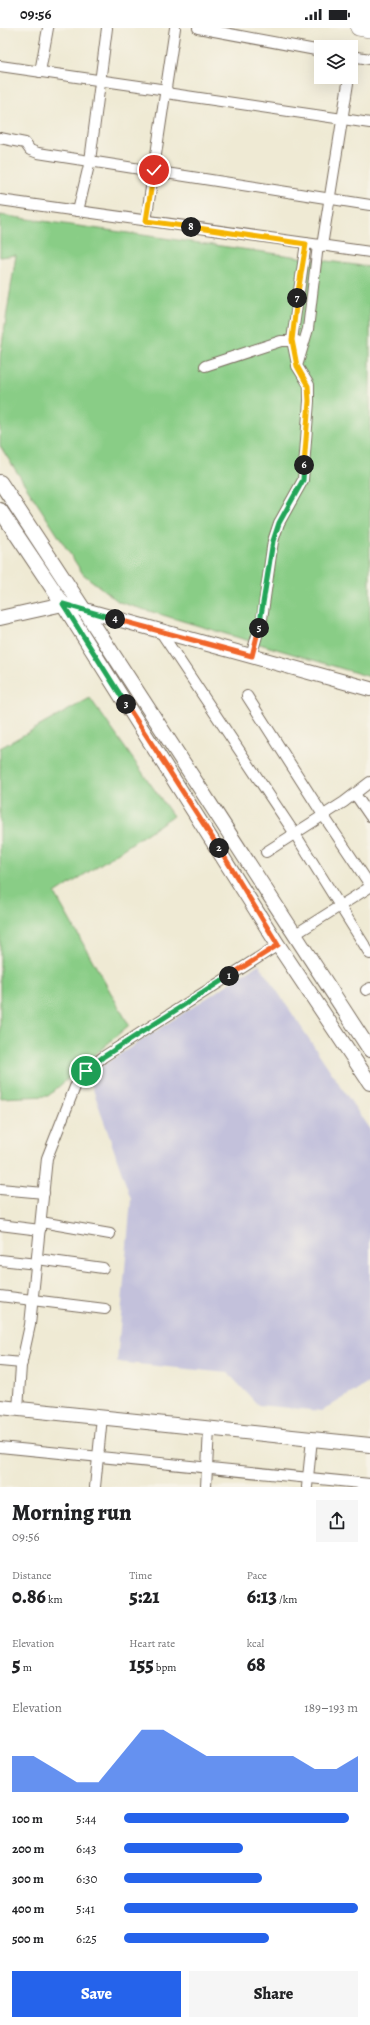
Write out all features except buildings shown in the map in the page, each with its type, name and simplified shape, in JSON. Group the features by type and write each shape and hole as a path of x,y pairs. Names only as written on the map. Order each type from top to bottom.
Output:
{"main road":[{"path":"358,28 370,30"},
{"path":"0,482 86,611 294,935 370,1050"},
{"path":"0,510 63,604 247,893 278,945 370,1083"},
{"path":"0,618 63,604 370,689"},
{"path":"344,1042 358,1032"},
{"path":"0,1407 370,1445"}],"street":[{"path":"40,72 48,28"},
{"path":"78,211 90,161 108,28"},
{"path":"146,221 167,91 175,28"},
{"path":"198,28 314,50"},
{"path":"358,59 370,59"},
{"path":"0,66 101,80 370,124"},
{"path":"297,366 308,329 320,245 331,199 348,84"},
{"path":"0,138 25,143 30,150 38,153 370,205"},
{"path":"0,200 370,252"},
{"path":"252,656 262,619 273,541 279,523 303,480 309,401 308,386 297,366 292,340 306,244"},
{"path":"205,366 292,340 304,342"},
{"path":"160,631 295,834 339,907 370,954"},
{"path":"247,696 370,886 294,935"},
{"path":"266,852 355,794 370,782"},
{"path":"355,794 370,816"},
{"path":"18,1409 22,1363 30,1325 47,1158 75,1087 86,1071 103,1057 278,945"},
{"path":"0,1189 44,1192"},
{"path":"0,1225 40,1226 110,1234"},
{"path":"0,1260 102,1268"},
{"path":"0,1296 105,1309"},
{"path":"0,1361 22,1363"},
{"path":"95,1487 102,1417"},
{"path":"206,1487 209,1428"},
{"path":"307,1482 312,1439"},
{"path":"0,1447 208,1468 307,1482 370,1484"}],"shaded area":[{"path":"259,964 370,1130 370,1382 322,1411 258,1405 228,1373 117,1362 131,1199 88,1075"}],"green space":[{"path":"0,215 370,267 370,677 119,602 83,574 0,446 0,357 16,255 0,257"},
{"path":"90,698 173,816 55,894 129,1025 48,1096 0,1098 0,748"}],"route":[{"path":"86,1071 103,1057 278,945 255,906 63,604 252,656 262,619 273,541 279,523 303,480 309,401 308,386 297,366 292,340 296,304 306,244 146,221 154,170"}]}
